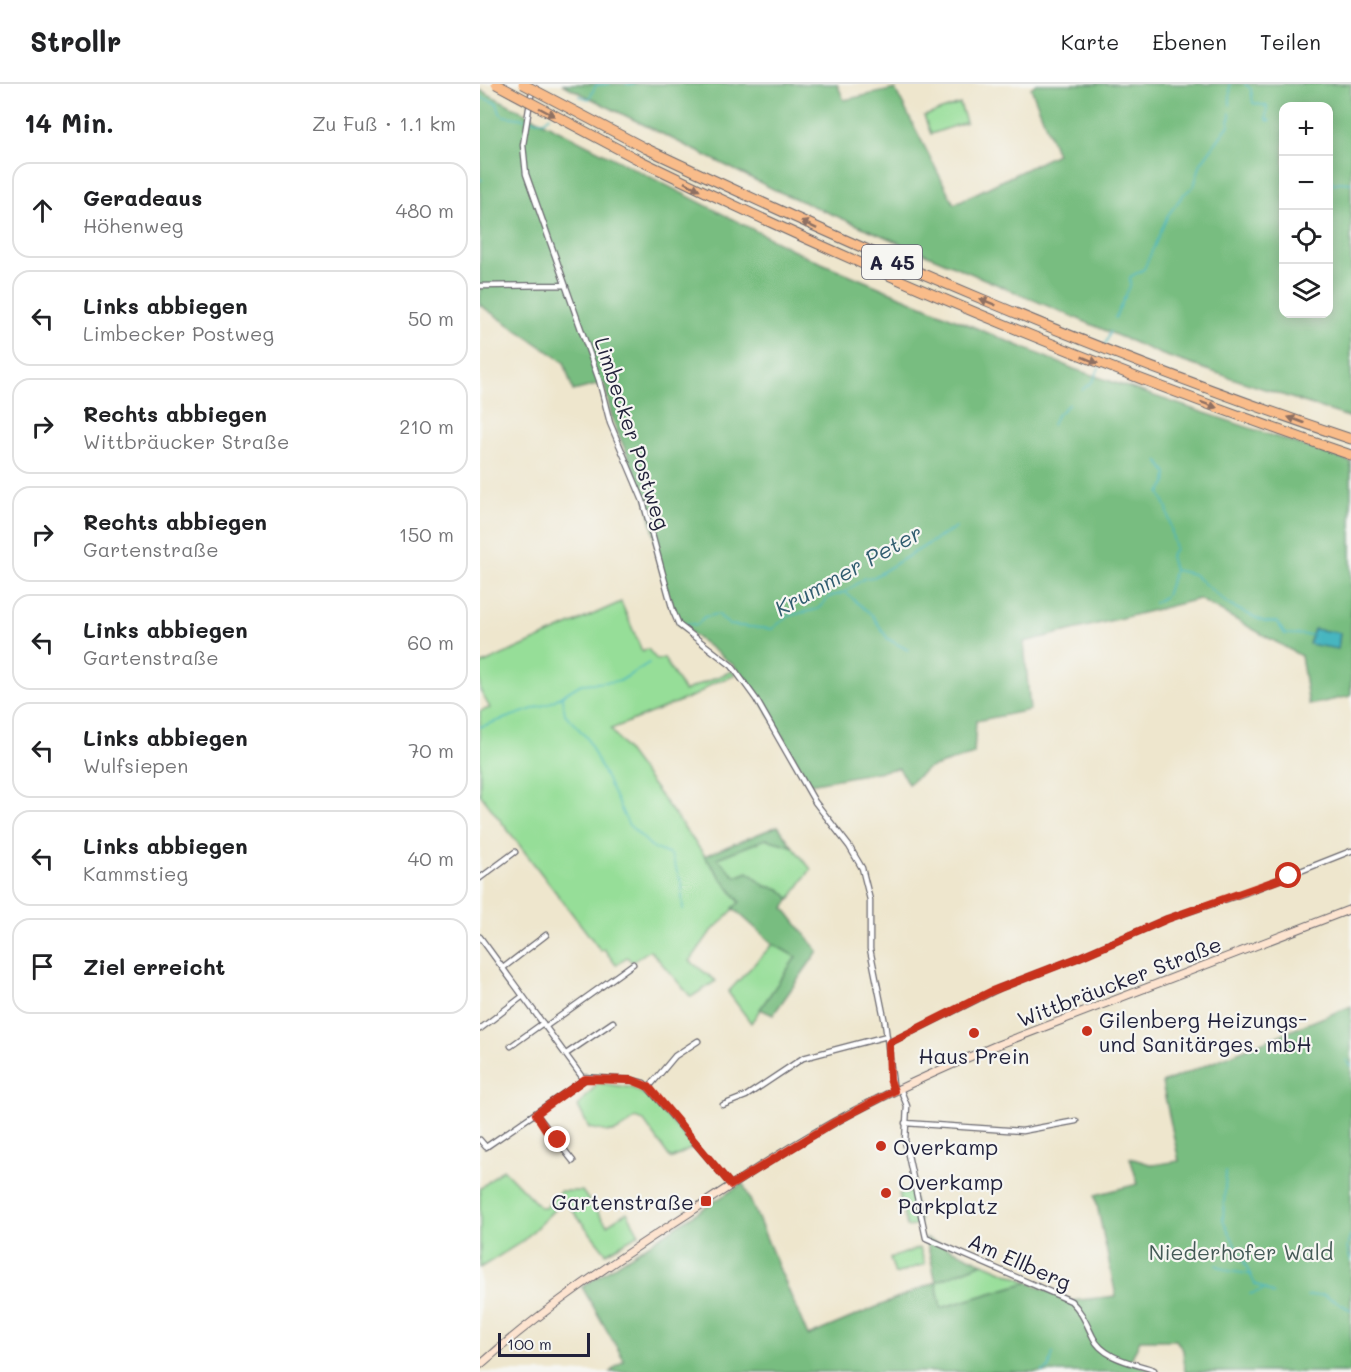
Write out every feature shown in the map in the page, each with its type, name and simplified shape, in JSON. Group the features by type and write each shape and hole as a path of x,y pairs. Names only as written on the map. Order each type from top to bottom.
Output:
{"highway":[{"name":"A 45","path":"496,84 639,160 833,252 1158,387 1351,455"},
{"name":"A 45","path":"523,84 645,148 860,248 1163,372 1351,439"}],"main road":[{"name":"Wittbräucker Straße","path":"480,1365 571,1290 826,1126 897,1089 995,1046 1351,909"}],"street":[{"name":"Limbecker Postweg","path":"532,84 523,152 526,174 600,380 610,423 643,501 664,584 679,625 732,666 756,699 815,802 849,846 862,868 870,900 871,959 889,1043 890,1079 897,1089"},
{"path":"480,286 565,285"},
{"path":"889,1043 1000,988 1075,959 1167,919 1245,893 1351,851"},
{"path":"480,878 515,852"},
{"path":"502,968 546,935"},
{"path":"480,937 585,1079"},
{"path":"511,1046 633,964"},
{"path":"480,1029 523,996"},
{"path":"566,1054 614,1023"},
{"path":"723,1105 746,1096 803,1058 887,1036"},
{"path":"649,1087 675,1056 698,1041"},
{"path":"480,1140 486,1148 585,1079 632,1080 649,1087 731,1185"},
{"name":"Am Ellberg","path":"897,1089 907,1106 905,1141 926,1238 1071,1301 1080,1310 1093,1338 1105,1353 1154,1370"},
{"path":"536,1114 573,1161"},
{"path":"905,1122 1022,1131 1076,1121"}],"green space":[{"path":"562,84 837,84 844,100 895,89 954,204 1057,154 1031,88 1036,84 1351,84 1351,418 1163,355 775,190"},
{"path":"480,90 805,256 1074,369 1351,462 1351,696 1309,705 1301,656 1199,599 1024,642 1030,710 976,721 974,754 927,769 908,784 899,768 810,784 756,691 732,664 679,624 665,585 647,501 613,421 604,383 573,391 564,362 480,305"},
{"path":"960,104 966,122 931,134 924,116"},
{"path":"621,602 642,651 648,649 657,660 664,658 684,691 732,671 735,675 711,684 698,694 611,729 740,903 709,934 690,961 716,981 691,997 650,950 632,962 627,957 616,965 604,949 601,951 480,794 480,711 490,708 480,690 480,665"},
{"path":"778,826 792,846 766,839 717,858 736,877 748,872 765,886 780,889 790,899 784,908 818,951 773,1015 760,1009 796,957 773,944 733,908 740,902 704,856"},
{"path":"766,839 792,846 811,869 790,899 780,889 765,886 748,872 736,877 717,858"},
{"path":"773,944 796,957 751,1023 728,992"},
{"name":"Niederhofer Wald","path":"1351,1006 1351,1372 1185,1372 1183,1350 1176,1340 1140,1340 1130,1362 1159,1372 610,1372 624,1360 582,1287 743,1183 808,1336 936,1282 941,1308 1028,1282 1071,1301 1116,1296 1095,1195 1138,1184 1130,1158 1153,1165 1179,1161 1162,1083"},
{"path":"598,1083 633,1088 650,1098 694,1147 671,1159 644,1121 636,1118 613,1132 589,1128 578,1106"},
{"path":"503,1169 540,1207 545,1208 560,1191 582,1191 607,1225 627,1212 639,1234 606,1253 564,1200 523,1241 480,1268 480,1189"},
{"path":"909,1179 920,1221 915,1226 907,1227 899,1194 911,1192"},
{"path":"926,1238 983,1263 936,1282"},
{"path":"920,1248 925,1264 895,1274 890,1258"},
{"path":"983,1263 1028,1282 941,1308 936,1282"}],"water":[{"path":"1314,629 1340,633 1338,649 1309,644"}],"waterway":[{"path":"579,96 589,99 596,85 610,84"},
{"path":"626,84 634,84"},
{"path":"1230,84 1230,105"},
{"path":"1245,84 1251,89 1253,103 1267,106 1266,119 1270,121"},
{"path":"480,97 497,103 500,113 504,116 525,119"},
{"path":"1115,318 1130,286 1130,277 1144,269 1168,215 1183,195 1194,186 1201,163 1229,125 1230,113"},
{"path":"530,120 544,121 550,116"},
{"path":"1333,183 1351,183"},
{"path":"1105,346 1110,332"},
{"path":"1082,390 1093,381 1099,368"},
{"path":"1052,425 1056,416 1069,404"},
{"path":"1157,460 1167,473 1166,483 1160,493 1167,508 1175,549 1170,556 1174,570 1193,574 1229,605 1265,622 1277,622 1285,634 1312,635"},
{"name":"Krummer Peter","path":"687,623 697,625 704,617 718,614 729,625 772,629 788,616 818,609 829,597 845,592 865,578 874,577 956,527"},
{"path":"1154,603 1166,596 1174,571"},
{"path":"846,593 872,615 888,639 908,650"},
{"name":"Krummer Peter","path":"480,727 550,703 581,684 620,681 649,663"},
{"path":"562,696 565,714 587,738 628,824 653,848 671,855 681,882 683,910"},
{"path":"1346,1060 1351,1066"},
{"path":"1226,1172 1223,1220 1255,1284 1274,1294"},
{"path":"1351,1235 1347,1247 1351,1262"},
{"path":"1216,1265 1229,1271 1249,1274"},
{"path":"1250,1294 1263,1290"},
{"path":"1307,1296 1324,1295 1351,1310"},
{"path":"1042,1372 1049,1368 1053,1353"}],"place":[{"name":"Gilenberg Heizungs- und Sanitärges. mbH","path":"1087,1031"},
{"name":"Haus Prein","path":"974,1033"},
{"name":"Overkamp","path":"881,1146"},
{"name":"Overkamp Parkplatz","path":"886,1193"},
{"name":"Gartenstraße","path":"706,1201"}],"route":[{"path":"558,1140 550,1136 536,1114 585,1079 638,1081 649,1087 731,1185 835,1122 894,1091 890,1079 889,1043 992,991 1075,959 1167,919 1289,876"}]}
